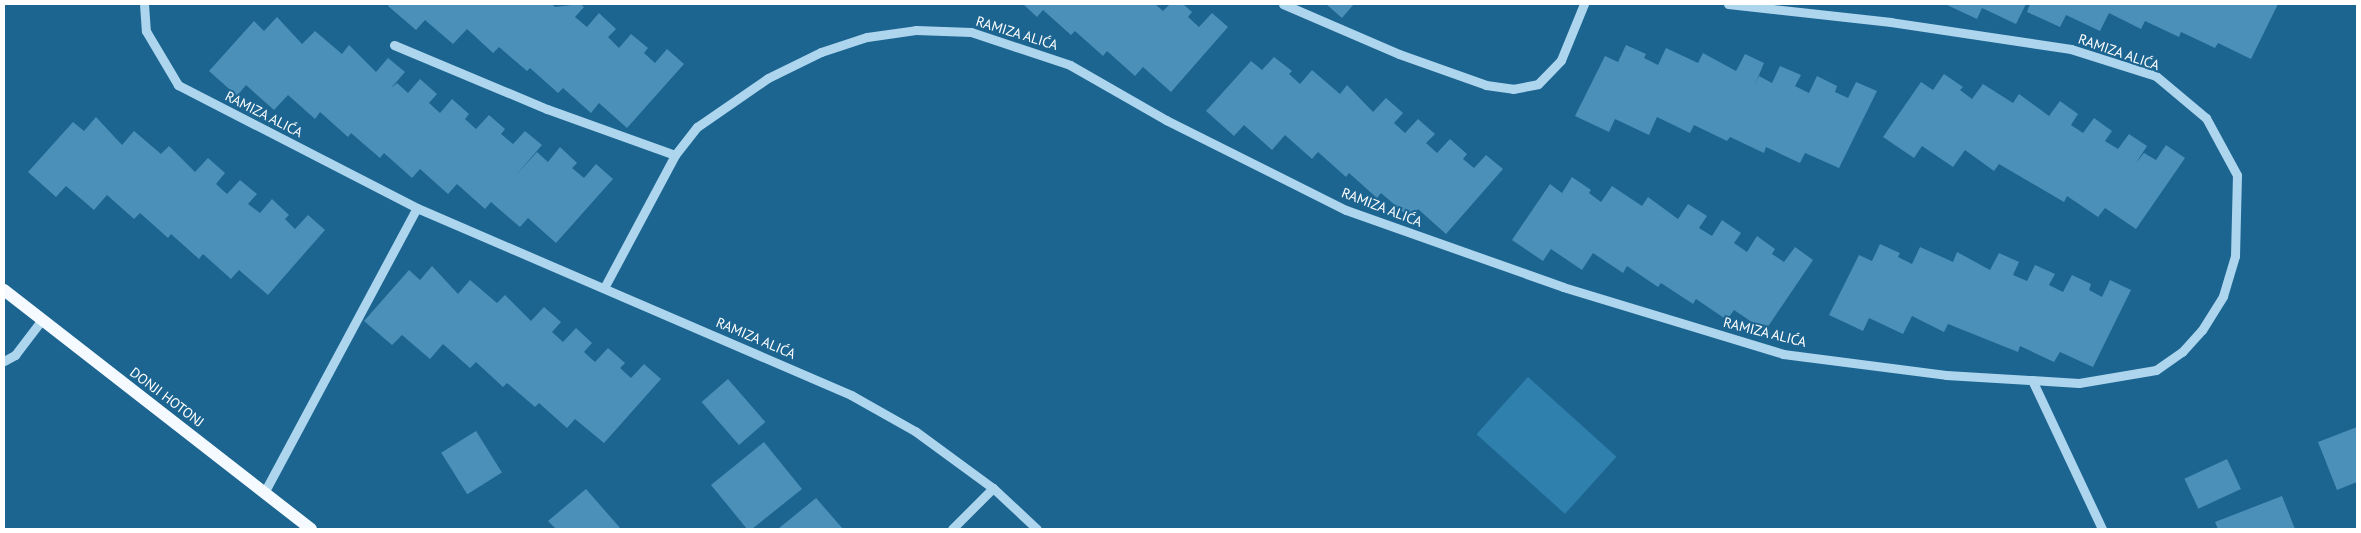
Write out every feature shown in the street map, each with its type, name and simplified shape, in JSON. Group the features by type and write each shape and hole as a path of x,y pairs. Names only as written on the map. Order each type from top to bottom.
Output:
{"main road":[{"name":"DONJI HOTONJ","path":"4,290 41,321 265,491 311,529"}],"street":[{"name":"RAMIZA ALIĆA","path":"144,4 146,31 178,85 417,208 851,395 915,430 993,488 1037,529"},
{"path":"1283,4 1399,54 1486,85 1513,89 1538,84 1561,60 1584,4"},
{"name":"RAMIZA ALIĆA","path":"604,288 675,155 697,127 768,78 821,52 867,37 916,30 971,32 1070,65 1166,120 1346,210 1667,321 1783,354 1946,375 2079,383 2156,370 2182,352 2202,330 2223,296 2235,256 2238,216 2237,175 2206,118 2156,76 2071,49 1891,22 1728,4"},
{"path":"394,45 546,109 675,155"},
{"path":"265,491 417,208"},
{"path":"4,361 15,355 41,321"},
{"path":"2032,380 2102,529"},
{"path":"952,529 993,488"}],"shaded area":[{"path":"1528,377 1616,457 1565,514 1476,434"}],"building":[{"path":"390,4 552,4 555,7 580,4 584,7 575,17 587,27 599,13 616,29 608,37 619,48 631,34 648,48 644,53 655,63 667,49 684,64 627,128 599,103 591,113 563,88 558,93 530,68 527,71 499,47 493,53 467,29 453,44 425,20 416,30 388,6"},
{"path":"1023,4 1155,4 1163,11 1170,4 1183,4 1192,12 1188,17 1199,27 1212,13 1228,27 1171,92 1143,67 1135,76 1107,51 1103,56 1075,31 1071,35 1043,10 1037,17"},
{"path":"1326,4 1354,4 1342,18"},
{"path":"1945,4 2026,4 2016,24 1982,8 1977,19"},
{"path":"2030,4 2278,4 2251,59 2218,43 2215,48 2181,32 2179,37 2145,21 2141,29 2109,13 2100,31 2066,15 2060,27 2027,12"},
{"path":"277,17 302,44 315,31 342,54 349,45 376,72 388,58 405,72 391,88 397,83 408,93 420,79 437,94 429,103 440,113 452,99 469,114 465,119 476,129 489,115 505,129 501,134 513,144 525,131 542,145 515,176 537,152 548,162 560,147 577,163 572,168 584,178 596,164 613,179 556,243 528,218 520,227 491,202 485,209 457,184 448,194 420,169 412,178 384,153 380,158 351,133 348,137 320,112 315,119 288,95 274,110 246,85 237,96 209,71 254,21 264,31"},
{"path":"1626,45 1646,54 1644,58 1658,65 1666,48 1698,63 1703,53 1736,71 1745,54 1764,63 1754,87 1759,76 1772,83 1780,66 1801,75 1795,86 1809,93 1817,76 1837,86 1835,92 1848,98 1856,82 1877,91 1839,168 1805,153 1800,163 1766,147 1764,153 1730,137 1727,141 1694,125 1690,133 1657,117 1649,135 1615,119 1609,132 1575,116 1605,56 1618,62"},
{"path":"1274,57 1292,71 1289,74 1300,84 1312,70 1340,94 1347,85 1373,112 1386,98 1403,113 1394,123 1405,133 1418,119 1435,134 1426,143 1437,153 1450,139 1467,154 1463,159 1474,168 1486,155 1503,169 1446,234 1418,209 1410,218 1381,193 1377,198 1349,173 1346,177 1318,152 1312,159 1285,135 1272,150 1244,125 1234,136 1206,111 1251,61 1262,70"},
{"path":"1944,74 1963,87 1960,90 1972,99 1983,84 2013,103 2019,94 2049,116 2060,101 2078,114 2071,125 2083,133 2094,118 2112,131 2105,141 2118,149 2129,134 2147,146 2136,163 2144,153 2156,160 2166,145 2185,158 2136,229 2105,208 2098,217 2067,196 2064,202 1999,164 1994,171 1965,150 1953,167 1922,146 1914,158 1883,137 1921,82 1933,90"},
{"path":"96,117 122,145 134,131 161,154 169,146 195,172 208,158 225,173 216,184 227,194 240,180 257,194 248,204 260,213 272,199 289,215 285,219 295,229 308,215 325,230 268,295 239,270 231,279 203,254 199,259 171,234 168,238 140,213 134,219 107,195 94,210 66,186 56,197 28,172 73,122 84,131"},
{"path":"1572,177 1591,190 1589,193 1601,202 1612,186 1642,206 1648,197 1678,219 1688,204 1707,216 1699,228 1712,236 1722,220 1741,233 1734,243 1747,252 1757,236 1775,249 1772,254 1784,262 1795,247 1813,260 1765,331 1734,310 1727,320 1696,299 1693,304 1661,283 1658,287 1627,266 1623,273 1593,253 1582,270 1551,249 1543,261 1512,240 1550,184 1562,193"},
{"path":"1880,244 1900,253 1898,257 1912,264 1920,247 1953,262 1957,252 1990,270 1999,253 2019,262 2013,275 2027,281 2035,265 2055,274 2049,285 2063,292 2072,275 2091,284 2089,290 2102,297 2110,280 2131,290 2093,367 2060,352 2054,362 2020,346 2018,352 1948,324 1944,332 1912,316 1903,334 1869,318 1863,331 1829,315 1859,255 1872,261"},
{"path":"432,266 458,294 470,280 497,303 505,295 531,321 544,307 561,322 552,332 563,342 576,328 592,343 584,352 595,362 608,348 625,363 620,368 631,378 644,364 661,379 604,443 575,419 567,428 539,403 535,407 507,383 503,387 476,362 470,368 443,344 430,359 402,335 392,345 364,321 409,270 420,280"},
{"path":"728,379 765,422 739,445 702,402"},
{"path":"2357,427 2357,482 2337,490 2318,442"},
{"path":"476,431 502,473 467,494 441,453"},
{"path":"764,442 802,489 752,529 747,529 711,485"},
{"path":"2227,459 2241,489 2198,509 2184,479"},
{"path":"586,489 621,529 556,529 548,521"},
{"path":"2282,496 2295,529 2218,529 2215,522"},
{"path":"816,498 843,529 778,529"}]}
